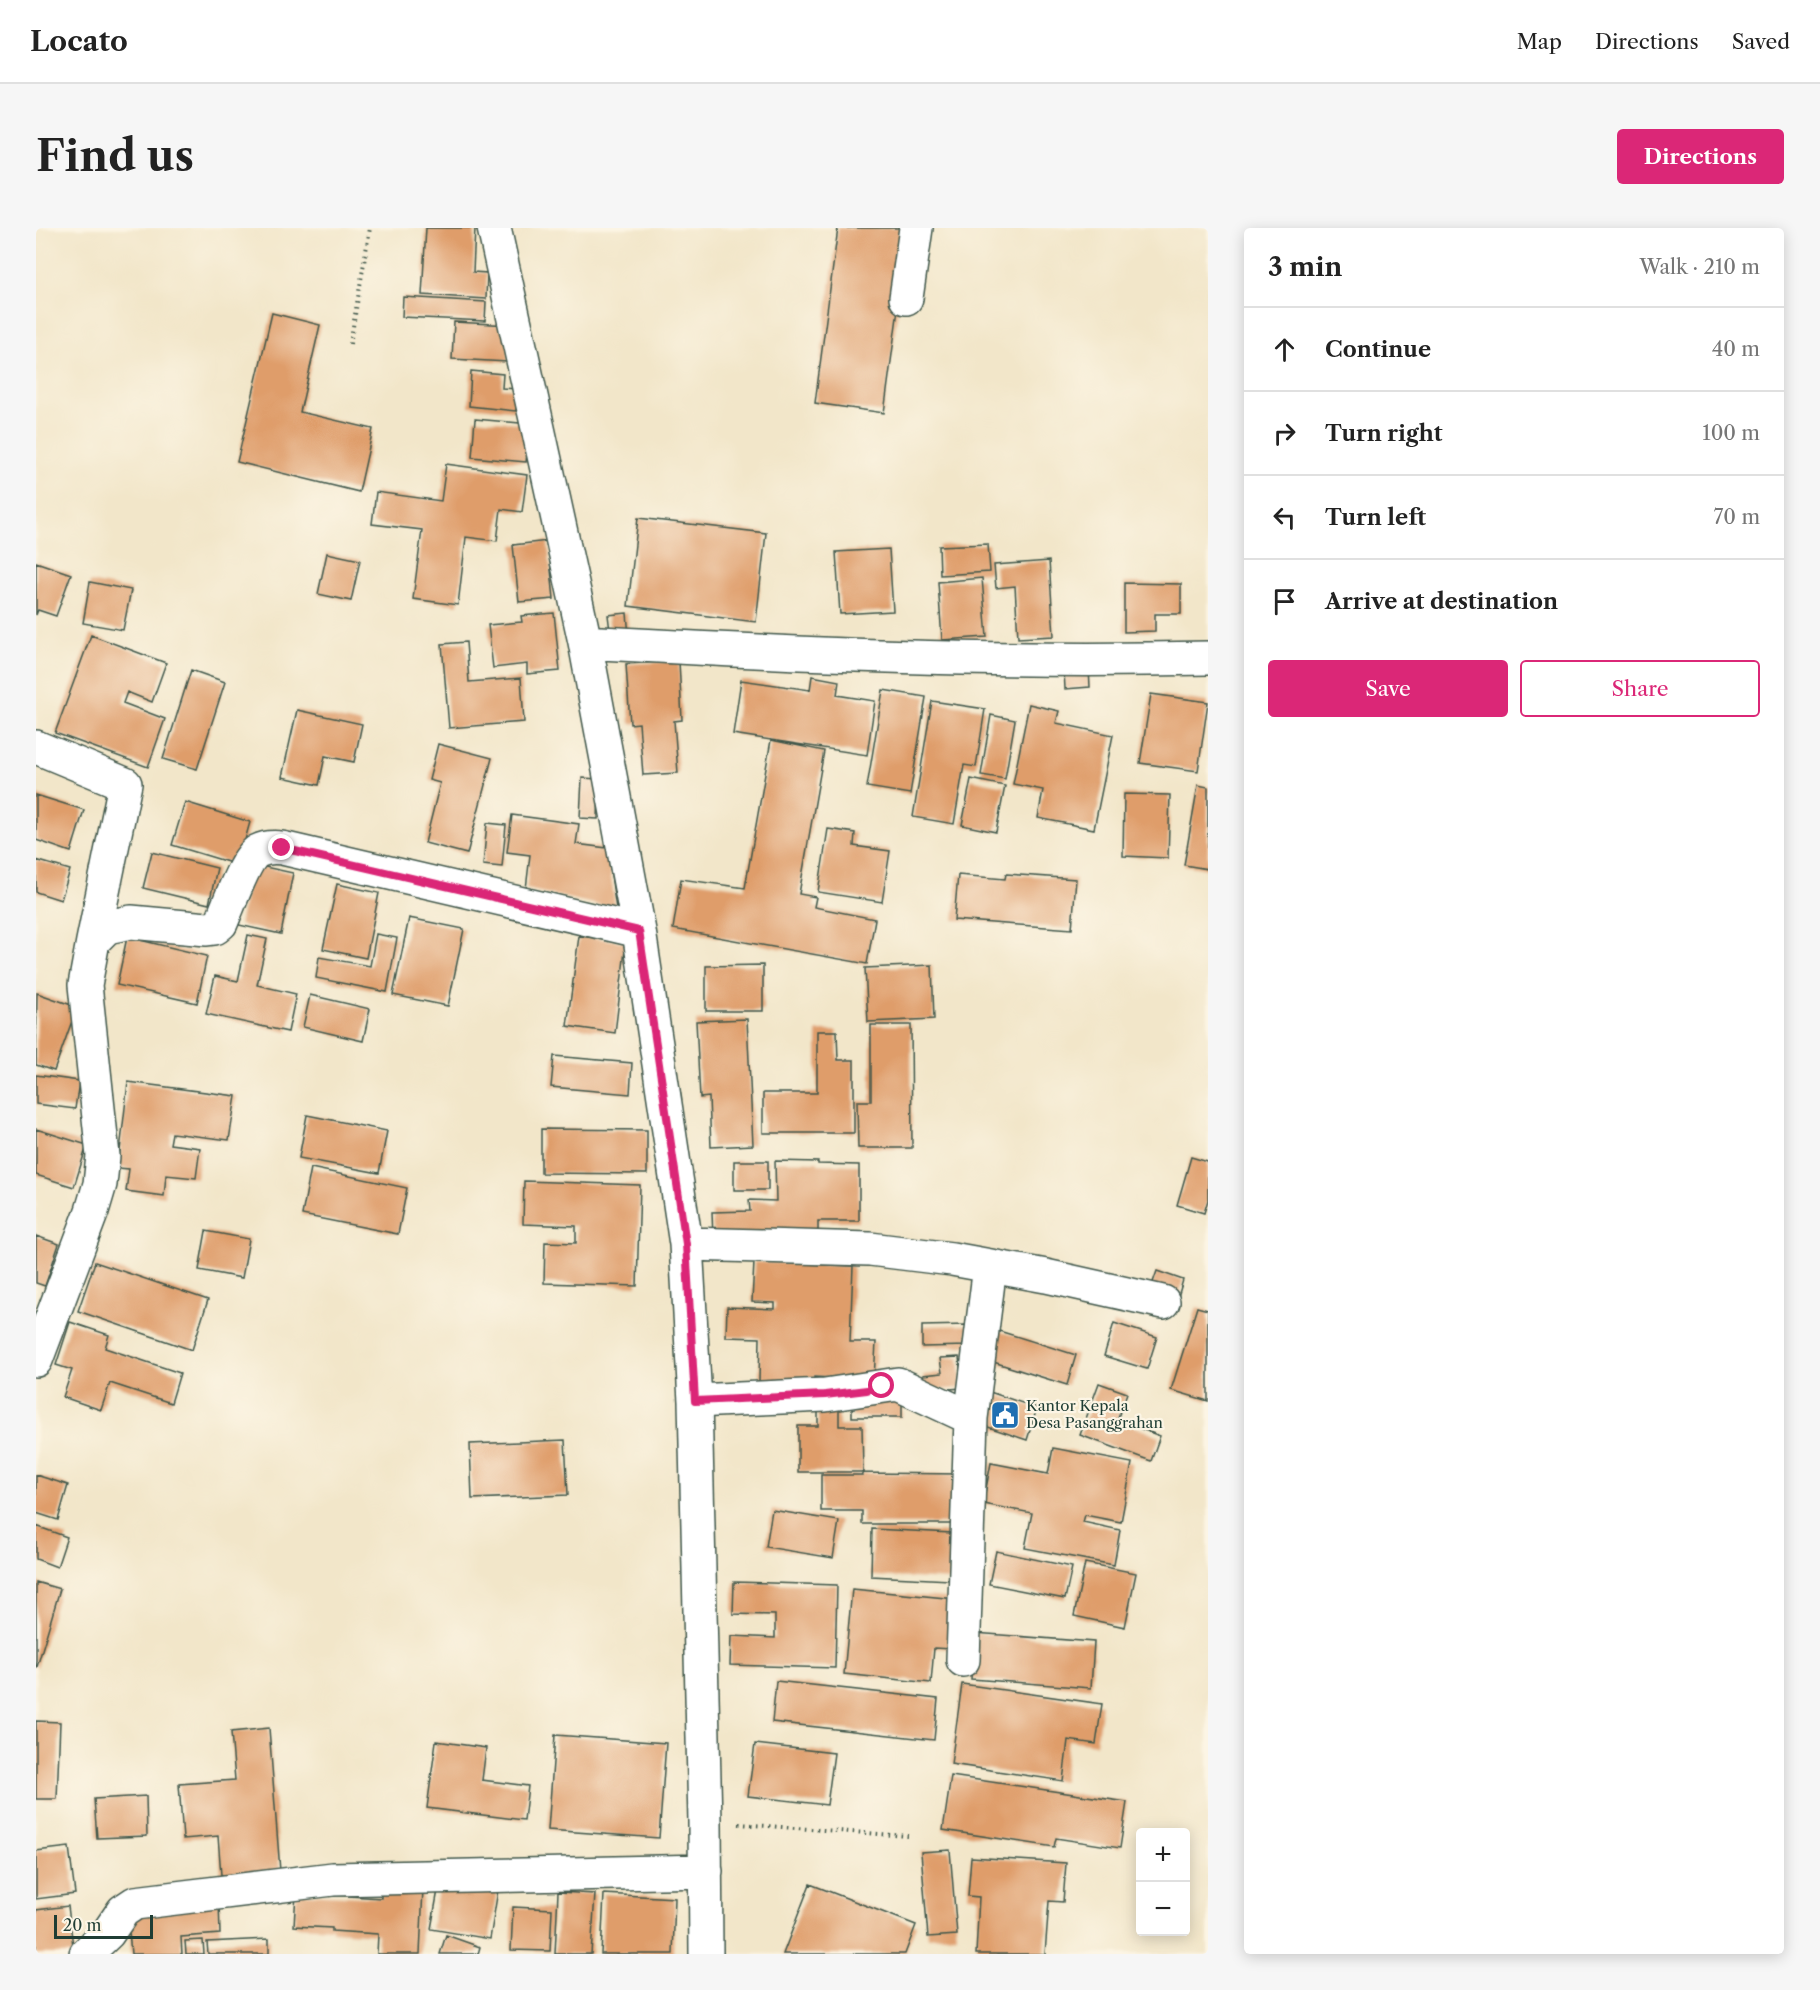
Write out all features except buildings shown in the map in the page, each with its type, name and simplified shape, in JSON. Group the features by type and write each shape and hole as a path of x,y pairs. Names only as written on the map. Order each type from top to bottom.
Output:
{"street":[{"path":"494,228 585,642 639,931 686,1244 695,1401 706,1954"},
{"path":"906,298 916,228"},
{"path":"585,642 832,655 993,659 1208,658"},
{"path":"36,747 125,784 85,985 103,1156 100,1184 36,1360"},
{"path":"93,941 107,927 131,922 215,928 249,860 257,851 270,847 639,931"},
{"path":"686,1244 870,1249 952,1259 1046,1276 1163,1302"},
{"path":"963,1660 971,1418 990,1266"},
{"path":"695,1401 825,1395 898,1384 971,1418"},
{"path":"86,1954 108,1933 123,1911 135,1903 333,1879 706,1871"}],"path":[{"path":"350,344 370,228"},
{"path":"705,1822 908,1836"}],"place":[{"name":"Kantor Kepala Desa Pasanggrahan","path":"1005,1415"}],"route":[{"path":"282,848 639,931 686,1244 695,1401 825,1395 882,1386"}]}
